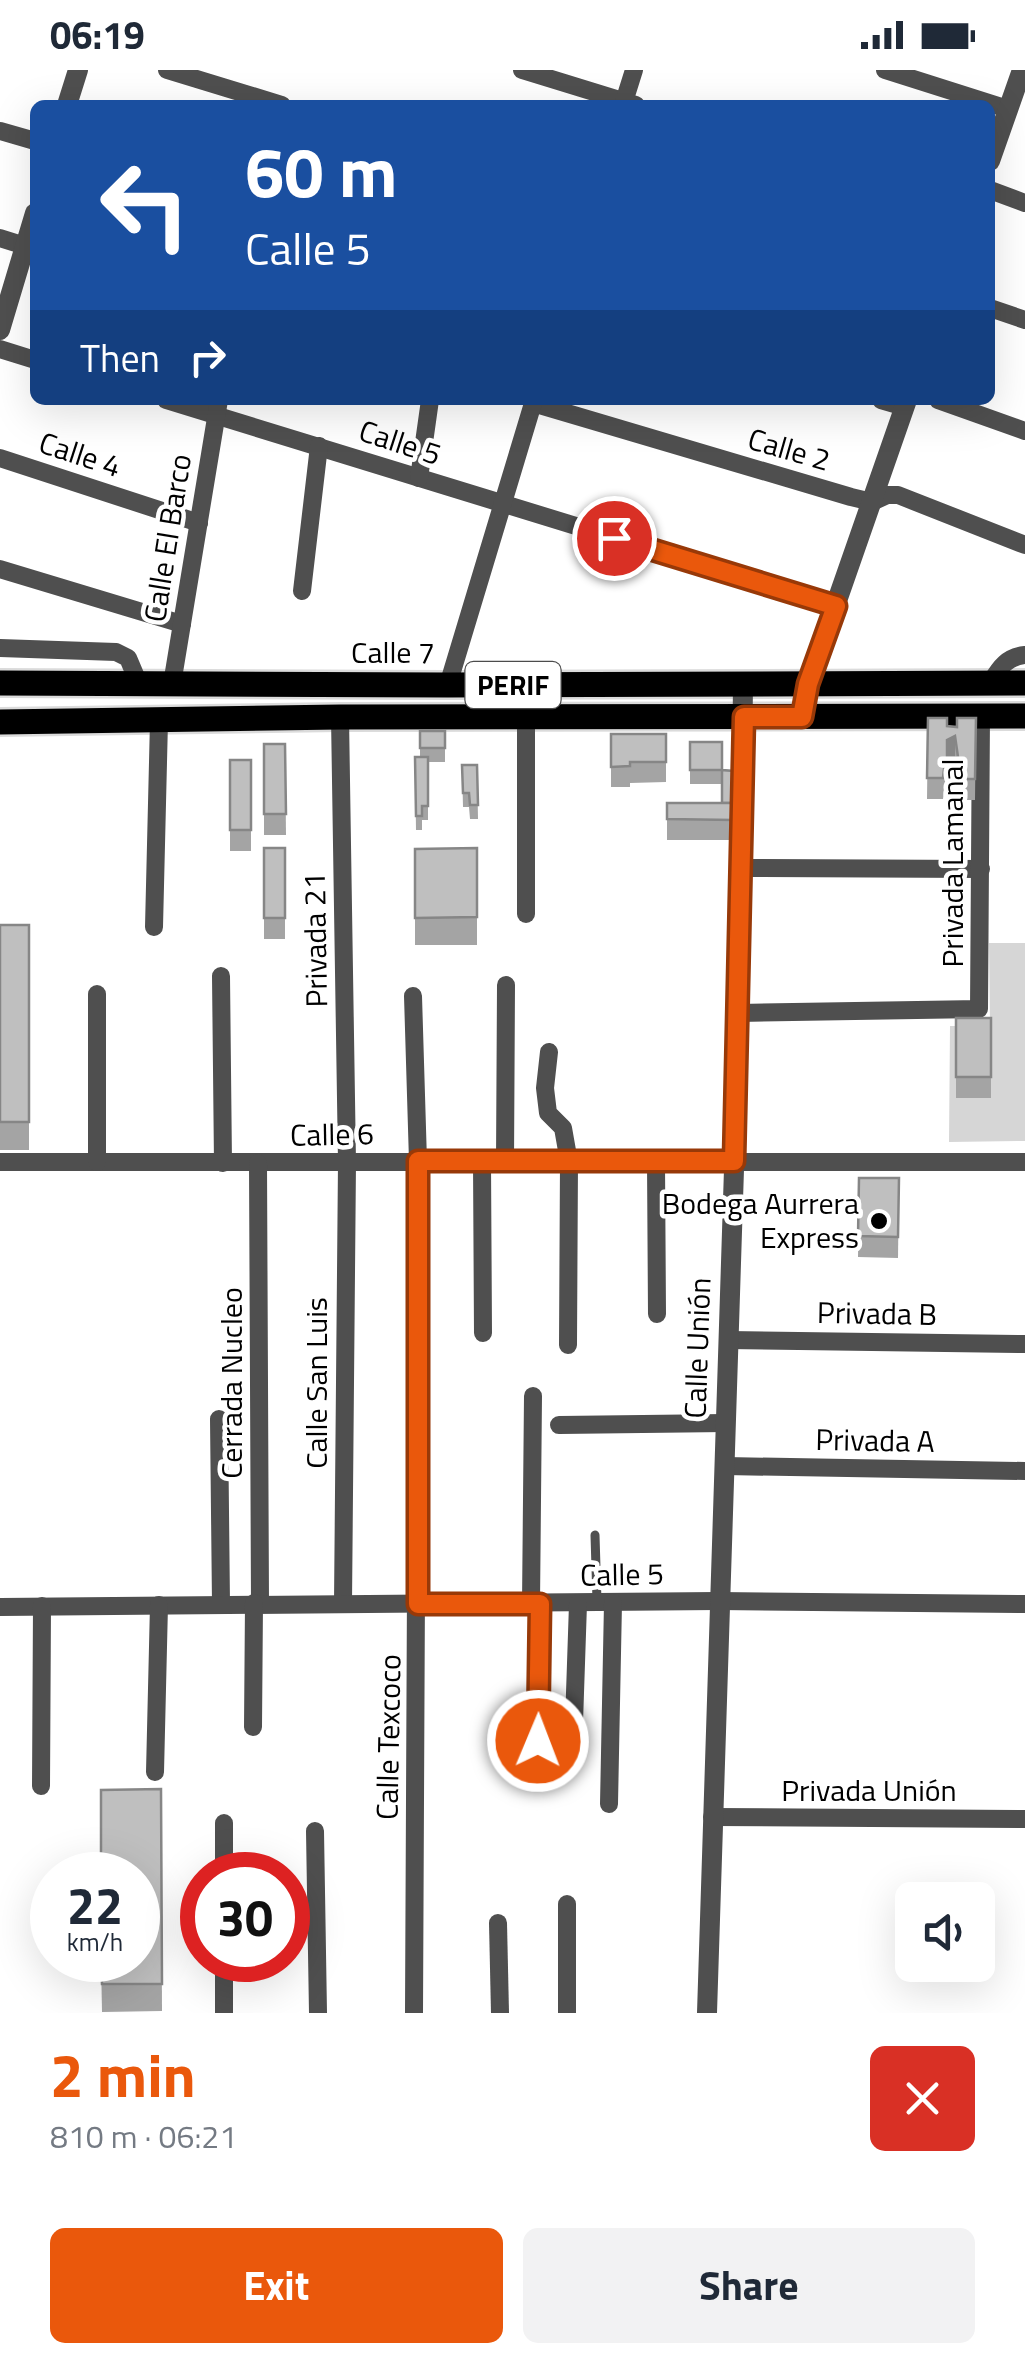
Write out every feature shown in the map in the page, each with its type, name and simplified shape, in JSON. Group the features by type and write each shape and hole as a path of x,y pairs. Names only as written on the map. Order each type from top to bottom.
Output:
{"main road":[{"name":"Calle 7","path":"0,683 448,686 1025,682"},
{"path":"0,710 46,722"},
{"name":"PERIF","path":"0,722 340,717 1025,716"}],"street":[{"path":"69,100 78,70"},
{"path":"168,70 266,100"},
{"path":"522,70 616,100"},
{"path":"629,100 634,70"},
{"path":"885,70 1017,91 995,148"},
{"path":"0,131 30,140"},
{"path":"995,192 1025,203"},
{"path":"0,238 30,247 0,330"},
{"path":"995,310 1025,320"},
{"path":"0,349 30,358"},
{"path":"419,478 429,405"},
{"path":"448,686 533,405"},
{"name":"Calle 2","path":"544,405 872,502 898,495 1025,545"},
{"path":"802,717 808,684 906,405"},
{"path":"952,405 1025,430"},
{"name":"Calle 5","path":"218,408 319,446 836,606"},
{"name":"Calle El Barco","path":"172,684 218,408"},
{"path":"302,591 319,446"},
{"name":"Calle 4","path":"0,458 200,523"},
{"path":"0,570 182,624"},
{"path":"0,648 116,652 128,658 140,684"},
{"path":"992,682 1001,666 1014,657 1025,656"},
{"name":"Calle Unión","path":"707,2013 739,1013 744,685"},
{"name":"Privada Lamanal","path":"739,1013 979,1009 981,716"},
{"name":"Privada 21","path":"340,717 347,1162"},
{"path":"526,718 526,914"},
{"path":"154,927 159,721"},
{"path":"740,868 981,870"},
{"path":"221,976 224,1162"},
{"path":"505,1162 506,985"},
{"path":"97,994 97,1162"},
{"name":"Calle Texcoco","path":"413,996 418,1161 414,2013"},
{"path":"549,1052 545,1088 548,1112 563,1128 569,1162 568,1345"},
{"name":"Calle 6","path":"0,1162 1025,1162"},
{"name":"Calle San Luis","path":"343,1604 347,1162"},
{"path":"482,1162 483,1333"},
{"name":"Cerrada Nucleo","path":"253,1728 258,1163"},
{"path":"656,1164 656,1314"},
{"name":"Privada B","path":"728,1340 1025,1344"},
{"path":"532,1396 538,1776"},
{"path":"220,1419 221,1604"},
{"path":"559,1424 726,1423"},
{"name":"Privada A","path":"725,1466 1025,1471"},
{"name":"Calle 5","path":"0,1607 718,1601 1025,1604"},
{"path":"573,1752 596,1604"},
{"path":"596,1604 609,1804"},
{"path":"155,1772 159,1605"},
{"path":"41,1786 42,1606"},
{"name":"Privada Unión","path":"712,1817 1025,1820"},
{"path":"224,1823 224,1852"},
{"path":"315,1830 318,2013"},
{"path":"566,2013 567,1904"},
{"path":"498,1924 500,2013"},
{"path":"224,1982 224,2013"}],"lane":[{"path":"595,1535 596,1604"}],"shaded area":[{"path":"989,943 1025,943 1025,1141 949,1142 950,1026 990,1026"}],"building":[{"path":"928,718 947,718 947,726 957,727 957,718 976,718 975,779 958,779 958,770 944,769 943,778 927,778","holes":["955,736 958,757 947,757 947,740"]},
{"path":"420,731 445,731 445,748 420,748"},
{"path":"611,734 666,734 666,762 630,762 630,766 611,767"},
{"path":"690,742 722,742 722,770 690,770"},
{"path":"264,744 285,744 286,814 264,814"},
{"path":"415,757 428,757 428,806 422,806 422,816 416,816"},
{"path":"230,760 251,760 251,830 230,830"},
{"path":"462,765 477,765 478,805 470,805 469,793 463,793"},
{"path":"722,770 734,771 733,810 733,803 722,803"},
{"path":"667,803 733,803 733,820 667,819"},
{"path":"264,848 285,848 285,918 264,918"},
{"path":"477,848 477,917 415,918 415,849"},
{"path":"0,925 29,925 29,1122 0,1122"},
{"path":"956,1018 991,1018 991,1077 956,1077"},
{"path":"859,1178 899,1178 898,1237 858,1236"},
{"path":"161,1789 162,1984 102,1984 160,1982 160,1852 101,1852 101,1790"}],"place":[{"name":"Bodega Aurrera Express","path":"879,1221"}],"route":[{"path":"538,1741 540,1604 418,1604 418,1161 734,1161 744,717 802,717 808,684 836,606 614,538"}]}
